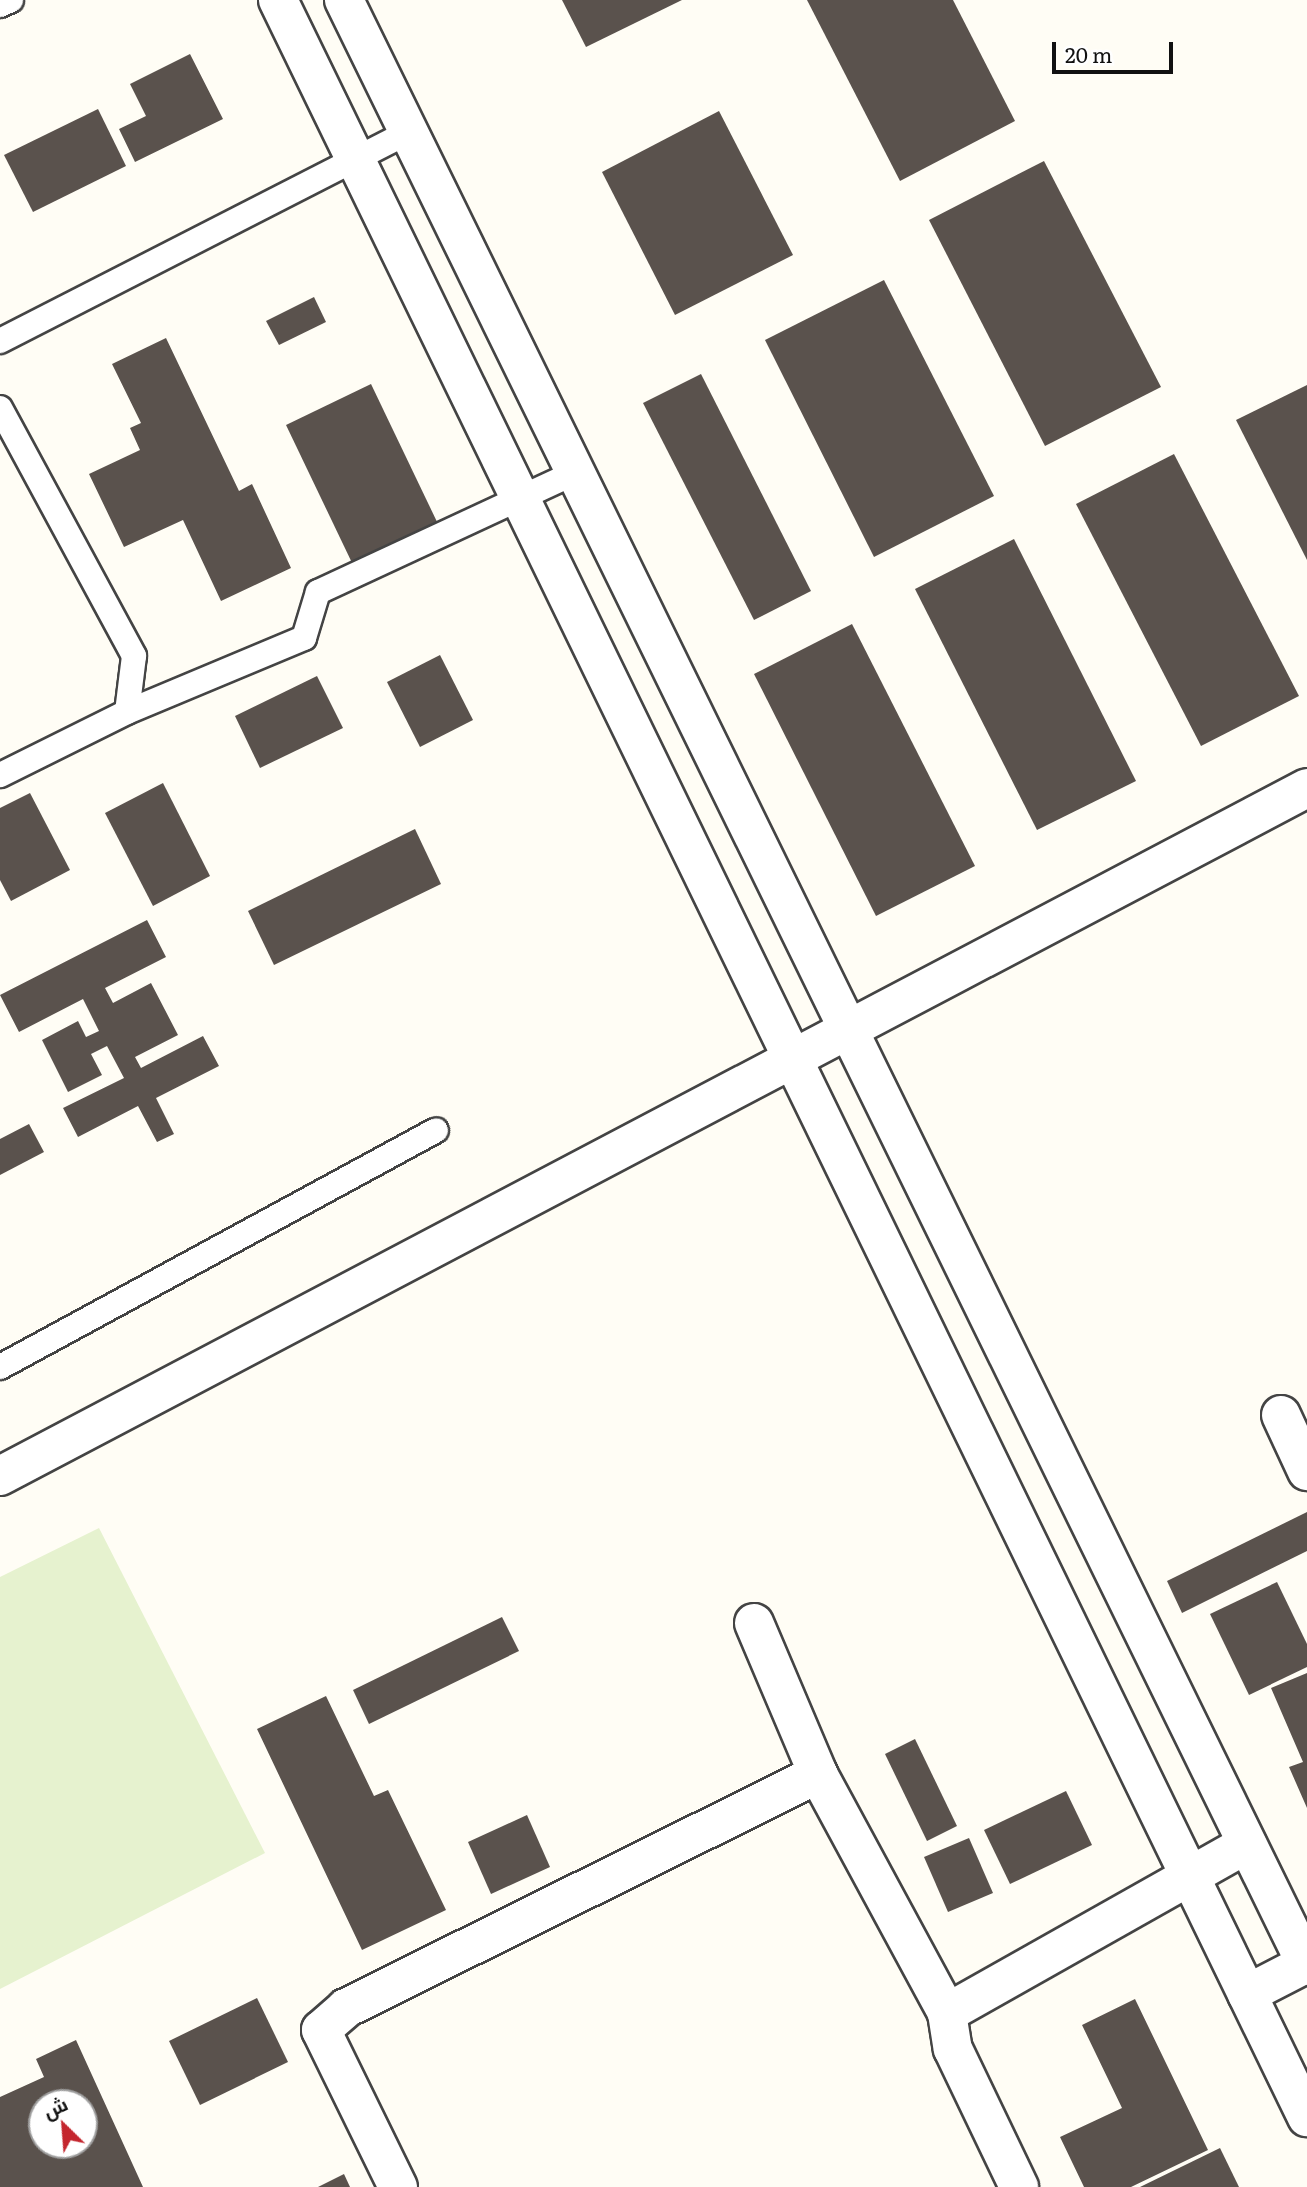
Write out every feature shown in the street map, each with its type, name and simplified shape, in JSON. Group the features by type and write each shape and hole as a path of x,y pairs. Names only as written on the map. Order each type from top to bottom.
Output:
{"street":[{"path":"278,0 1307,2117"},
{"path":"344,0 848,1033 1307,1964 1247,1994"},
{"path":"0,1476 794,1062 1307,788"},
{"path":"1281,1415 1307,1471"},
{"path":"754,1623 818,1774 947,2013 953,2049 1019,2187"},
{"path":"398,2187 321,2031 346,2008 818,1774"},
{"path":"947,2013 1191,1878 1247,1844"}],"lane":[{"path":"0,5 11,0"},
{"path":"0,341 407,133"},
{"path":"0,408 134,656 127,712"},
{"path":"0,775 127,712 304,638 318,592 574,473"},
{"path":"0,1367 436,1130"}],"green space":[{"path":"99,1528 265,1853 0,1989 0,1577"}],"building":[{"path":"562,0 682,0 586,47"},
{"path":"807,0 953,0 1015,121 900,181"},
{"path":"190,54 223,119 135,162 119,129 146,116 130,84"},
{"path":"98,109 126,166 33,212 4,155"},
{"path":"719,111 793,255 675,315 602,172"},
{"path":"1044,161 1161,387 1045,446 929,220"},
{"path":"884,280 994,496 874,557 765,340"},
{"path":"314,297 326,322 279,345 266,321"},
{"path":"166,338 239,491 252,484 291,568 221,601 183,520 124,547 89,474 140,450 130,428 141,423 112,364"},
{"path":"701,374 811,591 754,620 643,403"},
{"path":"371,384 439,526 354,567 286,425"},
{"path":"1307,385 1307,560 1236,420"},
{"path":"1174,454 1299,696 1201,746 1076,504"},
{"path":"1014,539 1136,781 1037,830 915,589"},
{"path":"852,624 975,866 876,916 754,674"},
{"path":"440,655 473,720 420,747 387,682"},
{"path":"317,676 343,728 260,768 235,716"},
{"path":"163,783 210,876 153,906 105,813"},
{"path":"30,793 70,870 11,901 0,880 0,808"},
{"path":"415,829 441,884 274,965 248,911"},
{"path":"147,920 166,957 105,988 113,1003 151,983 178,1035 135,1057 141,1068 203,1036 219,1066 156,1098 174,1134 157,1142 138,1106 78,1137 63,1108 124,1078 107,1046 91,1054 102,1075 68,1092 42,1040 78,1021 86,1037 99,1031 83,999 19,1032 0,995"},
{"path":"29,1124 44,1152 0,1175 0,1139"},
{"path":"1307,1512 1307,1551 1182,1613 1167,1581"},
{"path":"1277,1582 1307,1644 1307,1667 1249,1695 1210,1614"},
{"path":"502,1617 519,1651 369,1724 353,1690"},
{"path":"1307,1673 1307,1808 1289,1767 1303,1762 1271,1688"},
{"path":"326,1696 374,1796 388,1790 446,1910 362,1950 257,1729"},
{"path":"915,1739 957,1826 927,1841 885,1754"},
{"path":"1066,1791 1092,1845 1010,1884 984,1830"},
{"path":"527,1815 550,1867 491,1894 468,1842"},
{"path":"969,1838 993,1893 948,1912 924,1857"},
{"path":"257,1998 288,2062 200,2105 169,2041"},
{"path":"1135,1999 1208,2150 1131,2187 1084,2187 1060,2137 1122,2108 1082,2025"},
{"path":"76,2040 143,2187 0,2187 0,2097 44,2077 36,2059"},
{"path":"1220,2148 1239,2187 1140,2187"},
{"path":"344,2174 350,2187 318,2187"}]}
